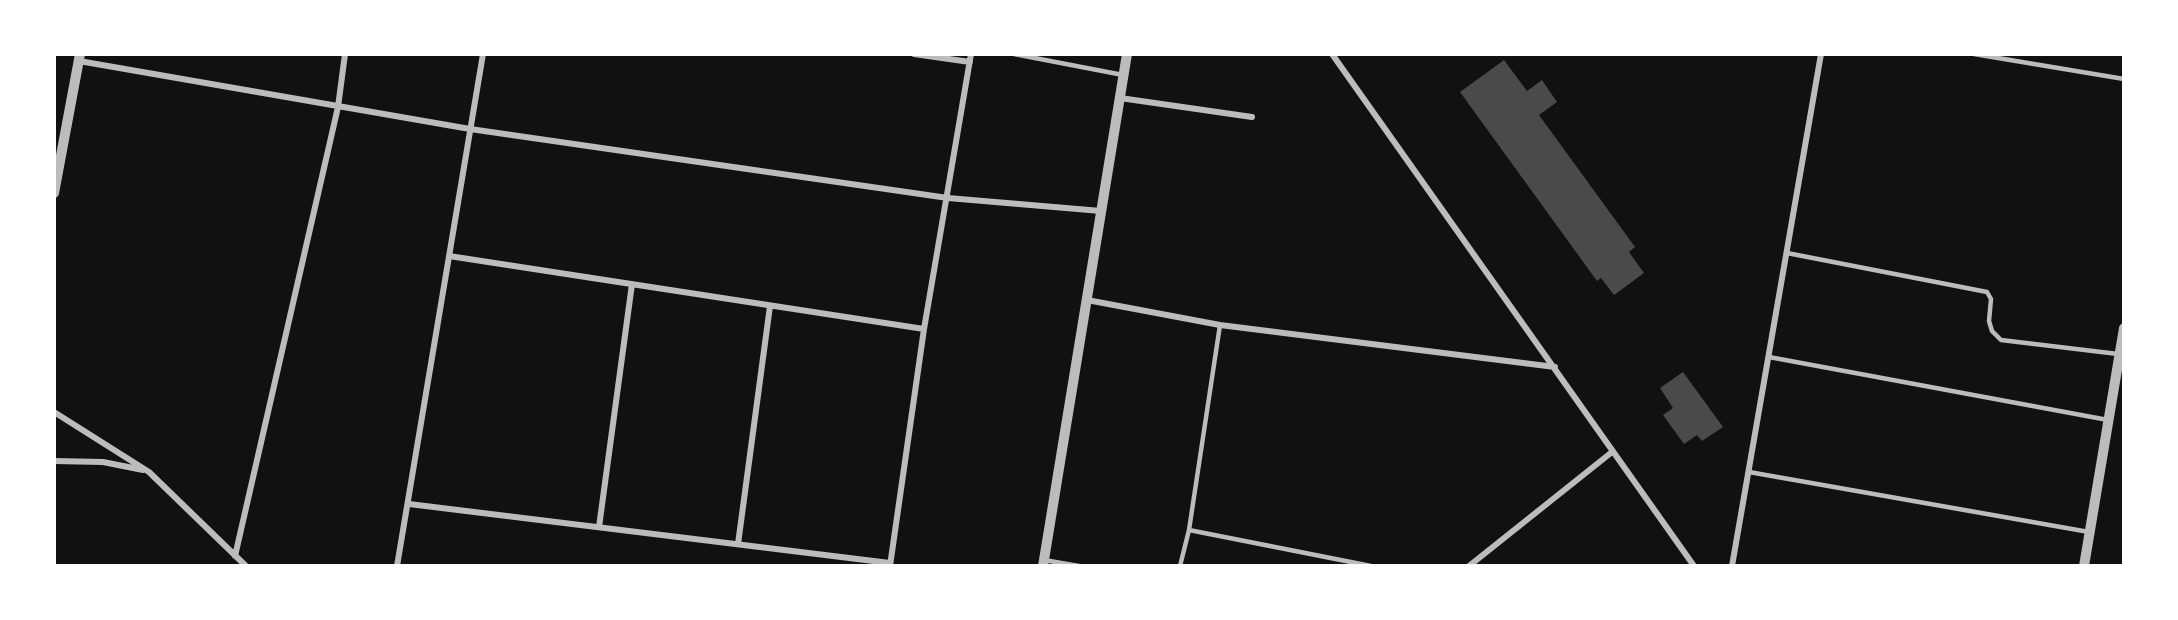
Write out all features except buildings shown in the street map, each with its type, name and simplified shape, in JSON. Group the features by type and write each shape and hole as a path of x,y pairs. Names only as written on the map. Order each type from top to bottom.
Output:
{"street":[{"path":"235,556 338,107 345,54"},
{"path":"397,566 483,54"},
{"path":"914,54 970,62"},
{"path":"409,504 890,565 924,329 971,54"},
{"path":"1043,563 1127,54"},
{"path":"1332,54 1694,566"},
{"path":"1732,566 1821,54"},
{"path":"54,193 80,57 338,107 470,129 948,198 1101,211"},
{"path":"1120,98 1252,117"},
{"path":"449,256 924,329"},
{"path":"599,527 632,284"},
{"path":"1088,300 1220,325 1555,367"},
{"path":"738,544 770,306"},
{"path":"2084,566 2109,420 2120,374 2124,328"},
{"path":"54,412 149,472 246,566"},
{"path":"1468,566 1612,452"},
{"path":"54,461 102,462 149,472"}],"lane":[{"path":"1014,54 1123,75"},
{"path":"1974,54 2124,79"},
{"path":"1787,253 1987,292 1991,299 1989,321 1992,331 2001,340 2120,354"},
{"path":"1180,566 1189,530 1220,325"},
{"path":"1768,357 2109,420"},
{"path":"1749,472 2090,532"},
{"path":"1189,530 1371,566"},
{"path":"1043,563 1078,566"}]}
